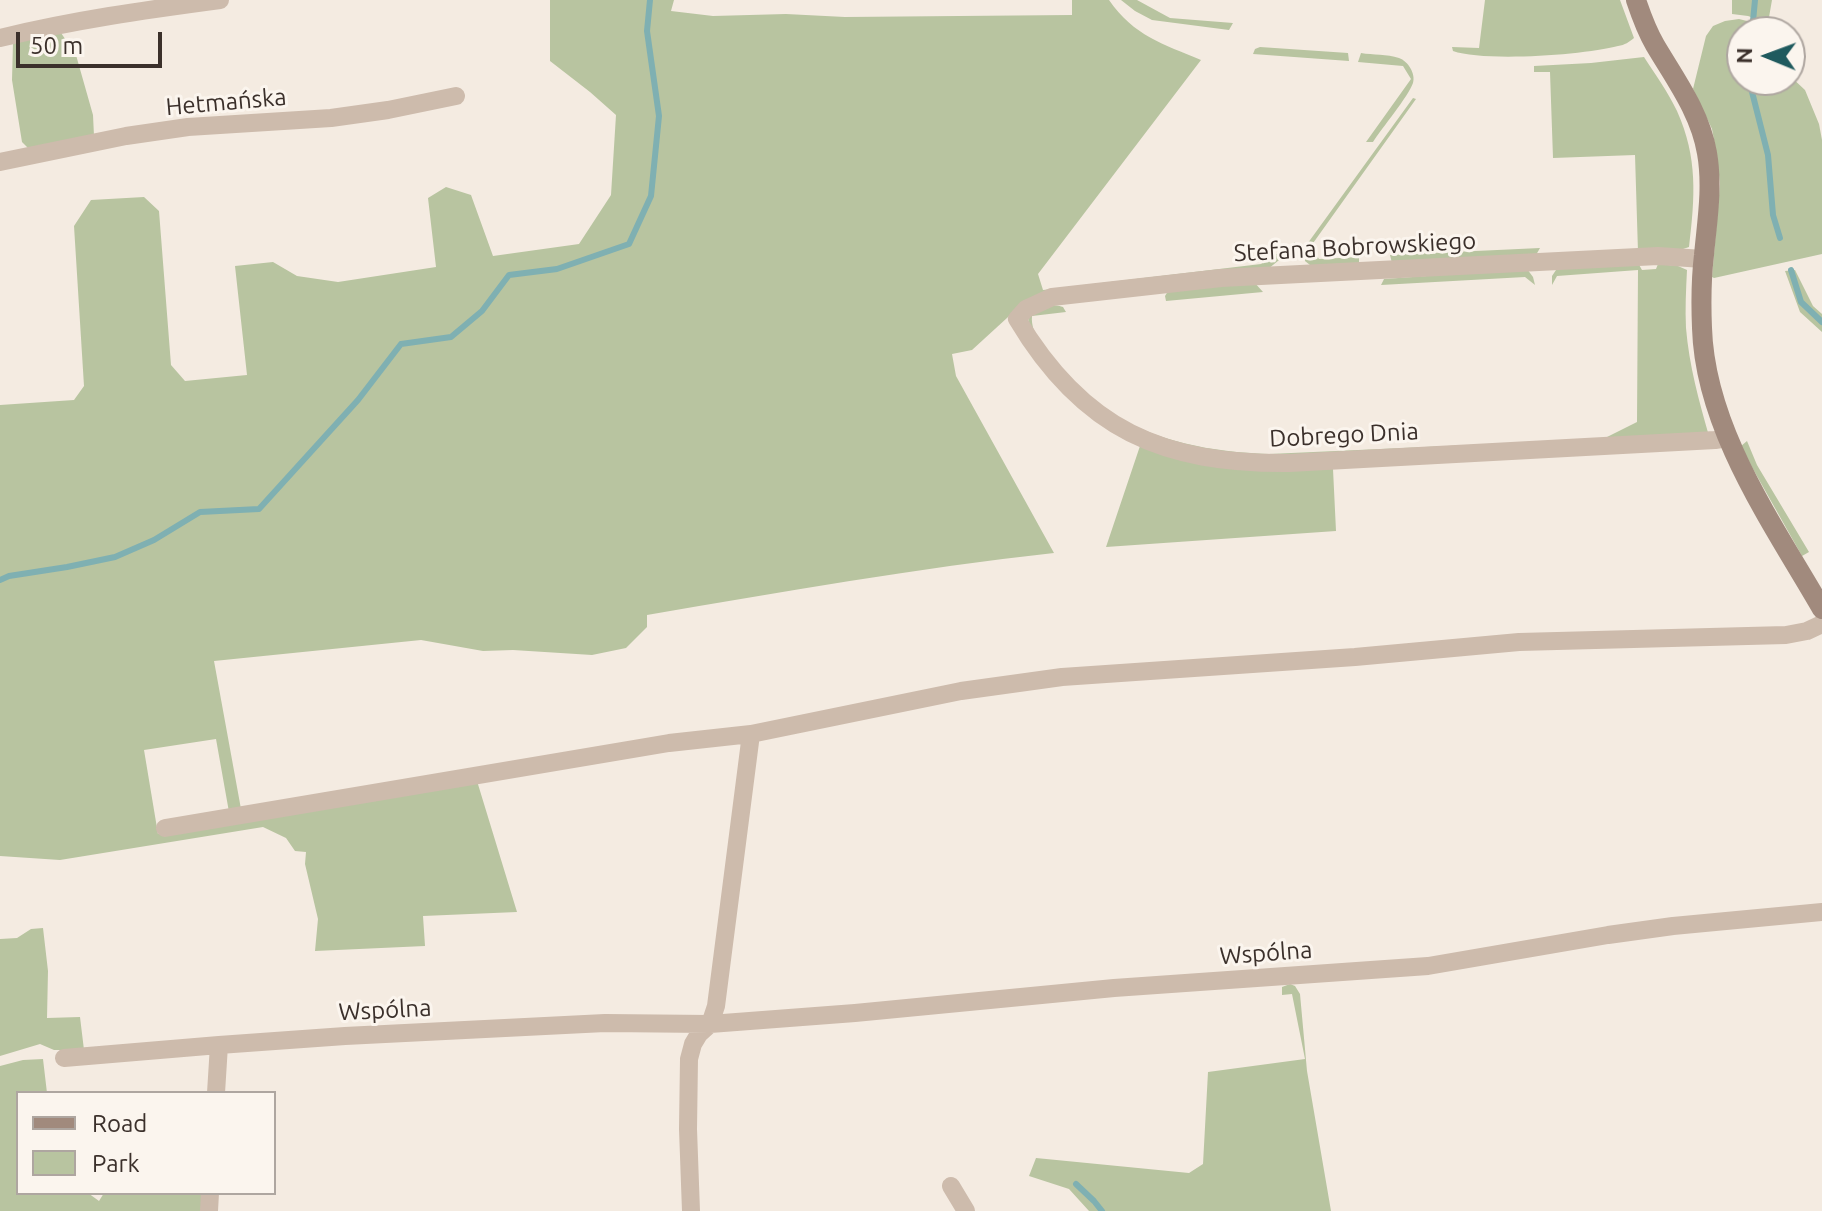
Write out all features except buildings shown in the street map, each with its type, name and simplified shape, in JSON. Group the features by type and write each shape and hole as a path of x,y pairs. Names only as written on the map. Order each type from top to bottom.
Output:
{"street":[{"path":"0,38 64,22 220,0"},
{"path":"1636,0 1653,42 1678,81 1698,121 1707,152 1710,180 1703,259 1702,332 1712,391 1728,438 1750,484 1822,609"},
{"name":"Hetmańska","path":"0,162 126,136 188,127 331,118 456,96"},
{"name":"Stefana Bobrowskiego","path":"1017,319 1026,309 1052,297 1221,278 1658,256 1703,259"},
{"name":"Dobrego Dnia","path":"1017,319 1046,364 1094,411 1143,439 1168,450 1194,456 1229,461 1289,463 1728,438"},
{"path":"165,828 669,743 751,734 961,691 1062,677 1519,642 1786,635 1822,624"},
{"path":"691,1211 689,1059 693,1044 710,1024 716,1006 751,734"},
{"name":"Wspólna","path":"64,1058 219,1045 605,1023 710,1024 1114,988 1428,966 1647,929 1822,912"},
{"path":"216,1091 219,1045"},
{"path":"951,1186 966,1211"}],"green space":[{"path":"550,0 674,0 671,11 713,16 786,14 845,17 1072,15 1072,0 1109,0 1139,31 1201,60 1038,274 1043,290 1261,264 1295,242 1294,248 1268,269 1019,307 972,350 952,354 956,376 1054,553 901,573 647,615 647,627 626,648 592,655 483,651 421,640 214,661 241,809 229,812 216,739 144,750 158,834 477,781 517,912 423,916 425,946 315,951 318,919 305,864 306,852 295,851 286,838 263,827 60,860 0,856 0,405 74,400 84,386 74,226 91,200 144,197 159,211 171,365 185,381 247,375 235,266 273,262 297,276 338,282 436,267 428,198 446,187 471,195 493,256 579,244 611,195 616,115 550,61"},
{"path":"1121,0 1137,0 1170,18 1233,23 1229,30 1152,20"},
{"path":"1485,0 1620,0 1634,38 1620,46 1559,54 1510,57 1453,51 1452,47 1479,48"},
{"path":"1732,0 1772,0 1769,16 1732,14"},
{"path":"1725,21 1726,96 1806,96 1806,92 1822,140 1822,254 1714,278 1720,184 1717,156 1712,129 1693,89 1706,36 1713,26"},
{"path":"59,30 76,55 93,115 94,136 30,150 22,142 12,80 13,42"},
{"path":"1260,47 1348,53 1349,61 1253,54"},
{"path":"1361,53 1399,58 1408,65 1413,76 1406,96 1373,142 1366,142 1411,79 1403,66 1358,62"},
{"path":"1644,57 1673,104 1689,145 1693,211 1689,247 1683,249 1638,252 1635,155 1553,158 1550,72 1534,72 1534,66"},
{"path":"1413,98 1416,99 1311,246 1319,259 1359,257 1359,266 1310,265 1305,261 1305,247"},
{"path":"1540,248 1536,255 1392,263 1390,255"},
{"path":"1638,263 1642,270 1656,269 1658,264 1687,270 1687,342 1709,436 1288,459 1187,449 1140,433 1095,407 1049,361 1031,332 1028,319 1033,310 1040,306 1063,307 1066,312 1032,316 1032,323 1045,351 1081,391 1124,421 1164,437 1205,448 1269,454 1603,439 1637,422 1638,270 1557,276 1552,285 1552,276 1558,267"},
{"path":"1527,269 1535,285 1525,277 1381,285 1384,279"},
{"path":"1795,270 1813,306 1822,314 1822,332 1800,312 1785,271"},
{"path":"1254,282 1263,292 1166,301 1165,296 1170,288"},
{"path":"1747,441 1757,465 1809,552 1802,556 1741,446"},
{"path":"1141,443 1333,469 1336,531 1106,547"},
{"path":"43,928 48,971 47,1018 80,1017 84,1050 54,1050 40,1044 0,1056 0,939 17,938 31,929"},
{"path":"1290,984 1300,994 1307,1071 1331,1211 1089,1211 1069,1189 1029,1176 1036,1158 1189,1173 1203,1164 1208,1072 1305,1059 1292,994 1282,995 1282,987"},
{"path":"43,1059 47,1091 16,1091 16,1195 91,1195 99,1201 103,1195 206,1195 204,1211 0,1211 0,1066"}],"waterway":[{"path":"0,580 115,557 154,540 200,512 259,509 358,400 401,344 451,337 482,311 509,275 557,269 629,244 651,196 659,116 647,31 650,0"},
{"path":"1754,16 1755,0"},
{"path":"1753,96 1768,155 1773,215 1780,238"},
{"path":"1791,270 1801,302 1822,322"},
{"path":"1076,1184 1102,1211"}]}
